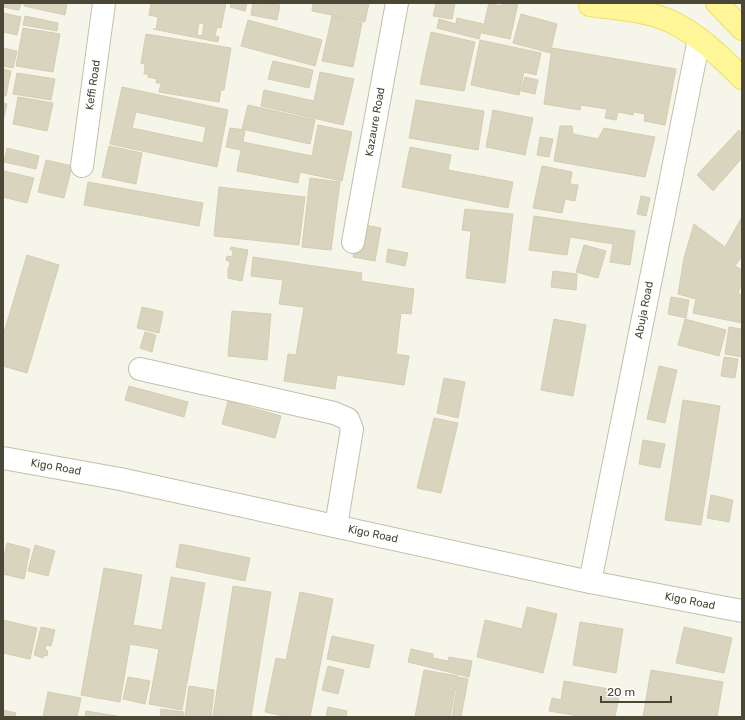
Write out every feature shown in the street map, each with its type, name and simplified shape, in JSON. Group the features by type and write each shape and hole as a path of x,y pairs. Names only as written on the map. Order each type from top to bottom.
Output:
{"main road":[{"path":"587,4 621,3"},
{"path":"717,3 742,29"},
{"path":"587,4 647,14 672,22 713,49 742,78"}],"street":[{"name":"Keffi Road","path":"82,166 104,3"},
{"name":"Kazaure Road","path":"353,242 397,3"},
{"name":"Abuja Road","path":"590,582 699,39"},
{"path":"140,368 334,413 348,419 352,429 336,526"},
{"name":"Kigo Road","path":"3,458 120,479 590,582 742,611"}],"building":[{"path":"3,3 21,3 19,10 3,7"},
{"path":"24,3 67,3 65,15 24,6"},
{"path":"151,3 226,3 221,28 217,27 215,36 219,37 218,42 153,29 156,29 158,17 149,15","holes":["199,23 204,24 202,36 197,35"]},
{"path":"231,3 247,3 245,11 230,7"},
{"path":"253,3 280,5 277,20 251,15"},
{"path":"313,3 369,3 365,22 312,11"},
{"path":"436,3 455,3 452,19 433,16"},
{"path":"489,3 501,6 502,3 518,3 510,39 482,33"},
{"path":"3,13 21,17 17,35 3,32"},
{"path":"521,14 557,24 550,53 513,43"},
{"path":"25,16 58,23 57,31 23,25"},
{"path":"332,16 362,23 353,67 322,61"},
{"path":"457,18 483,24 479,39 437,28 439,19 456,24"},
{"path":"248,20 322,40 315,66 241,46"},
{"path":"23,28 60,34 53,72 16,66"},
{"path":"431,32 475,42 464,91 420,84"},
{"path":"146,34 231,48 224,90 221,90 219,102 159,92 161,83 156,83 157,79 148,77 148,74 144,74 145,64 141,63"},
{"path":"480,40 541,53 536,75 524,72 519,95 471,85"},
{"path":"3,48 17,51 13,68 3,66"},
{"path":"552,48 676,69 665,125 644,121 645,114 634,112 633,115 618,112 616,120 605,118 607,109 581,105 580,110 544,104"},
{"path":"273,61 313,70 309,88 268,79"},
{"path":"3,69 11,71 8,85 3,84"},
{"path":"320,72 354,79 343,125 261,106 264,90 314,101"},
{"path":"17,73 55,79 51,100 13,94"},
{"path":"525,77 538,80 535,94 521,91"},
{"path":"3,84 8,85 6,96 3,96"},
{"path":"122,87 228,110 217,167 110,144","holes":["136,112 206,127 203,143 132,128"]},
{"path":"18,97 53,103 47,131 13,124"},
{"path":"416,100 484,111 478,150 409,138"},
{"path":"3,103 7,104 3,121"},
{"path":"248,105 315,120 310,144 242,129"},
{"path":"493,110 533,118 525,155 486,147"},
{"path":"318,125 352,132 342,181 300,172 298,183 237,171 241,150 226,147 230,128 245,130 243,142 312,156"},
{"path":"560,126 572,126 573,134 598,139 604,128 655,137 645,177 554,161"},
{"path":"739,130 742,135 742,158 713,191 697,175"},
{"path":"540,137 553,139 549,157 537,155"},
{"path":"109,146 142,153 136,184 102,177"},
{"path":"410,147 451,155 448,170 513,182 508,208 402,187"},
{"path":"7,148 39,156 36,169 4,162"},
{"path":"46,160 72,166 64,198 38,192"},
{"path":"542,166 572,172 570,184 578,185 575,201 565,199 562,213 533,208"},
{"path":"4,171 34,178 27,203 3,197"},
{"path":"310,178 340,182 331,250 302,247"},
{"path":"88,182 203,203 199,226 84,205"},
{"path":"219,187 305,197 299,245 214,236"},
{"path":"641,196 650,198 646,216 637,214"},
{"path":"465,209 513,214 505,283 466,278 471,231 462,230"},
{"path":"534,216 635,231 630,265 610,262 613,244 570,237 567,255 529,250"},
{"path":"742,217 742,256 735,266 742,270 742,280 738,294 742,294 742,323 693,313 696,299 678,294 684,258 694,224 725,247"},
{"path":"359,224 381,228 375,261 353,257"},
{"path":"584,245 606,251 598,278 576,272"},
{"path":"231,247 248,250 242,281 228,278 228,268 230,262 226,260 227,256 232,257 233,250 230,250"},
{"path":"388,249 408,253 405,266 386,262"},
{"path":"27,255 59,265 27,373 3,366 3,336"},
{"path":"253,257 362,273 361,281 414,289 411,314 401,313 396,354 409,356 404,385 337,375 335,389 284,381 288,354 296,355 304,307 279,304 283,280 251,276"},
{"path":"553,271 577,274 576,290 551,287"},
{"path":"671,297 689,300 686,318 668,314"},
{"path":"142,307 163,312 159,333 137,328"},
{"path":"232,311 271,314 267,360 228,356"},
{"path":"554,319 586,325 573,396 541,390"},
{"path":"685,319 726,330 719,356 678,345"},
{"path":"729,327 742,329 742,357 725,354"},
{"path":"145,332 156,335 152,352 140,348"},
{"path":"724,357 738,359 735,378 721,376"},
{"path":"659,366 677,370 665,423 647,419"},
{"path":"444,378 465,382 458,418 437,413"},
{"path":"129,386 188,402 184,417 125,400"},
{"path":"683,400 720,406 701,525 665,520"},
{"path":"228,401 281,416 275,438 222,424"},
{"path":"434,418 458,423 441,493 417,488"},
{"path":"643,440 665,444 660,468 639,464"},
{"path":"711,495 733,500 729,522 707,518"},
{"path":"7,543 30,549 24,579 3,574 3,561"},
{"path":"180,544 250,558 245,581 176,567"},
{"path":"35,545 55,551 48,576 28,571"},
{"path":"104,568 142,575 133,625 162,630 171,577 205,583 182,710 149,704 159,649 130,644 120,702 81,695"},
{"path":"233,586 271,592 251,717 213,716"},
{"path":"300,592 333,599 310,717 288,717 265,712 276,658 286,660"},
{"path":"527,607 557,614 543,673 477,657 485,620 522,629"},
{"path":"3,620 37,628 30,659 3,653"},
{"path":"580,622 623,629 616,673 573,665"},
{"path":"41,627 55,630 51,646 46,645 45,650 48,651 47,656 44,655 43,658 34,655"},
{"path":"684,627 732,638 724,673 676,663"},
{"path":"332,636 374,645 369,668 327,659"},
{"path":"411,649 433,654 433,658 448,661 449,657 472,661 469,677 408,662"},
{"path":"328,666 344,670 338,694 322,690"},
{"path":"424,670 458,676 450,717 415,717"},
{"path":"651,670 723,682 717,717 643,717"},
{"path":"128,677 150,681 145,704 123,699"},
{"path":"459,677 468,679 461,717 452,717"},
{"path":"564,681 620,691 615,717 585,717 549,711 552,698 561,700"},
{"path":"189,686 214,690 211,717 185,716"},
{"path":"48,692 81,698 77,717 43,717"},
{"path":"328,707 347,711 346,717 326,717"},
{"path":"161,709 184,712 183,717 160,717"},
{"path":"3,710 16,713 15,717 3,717"},
{"path":"86,711 123,717 85,717"}]}
